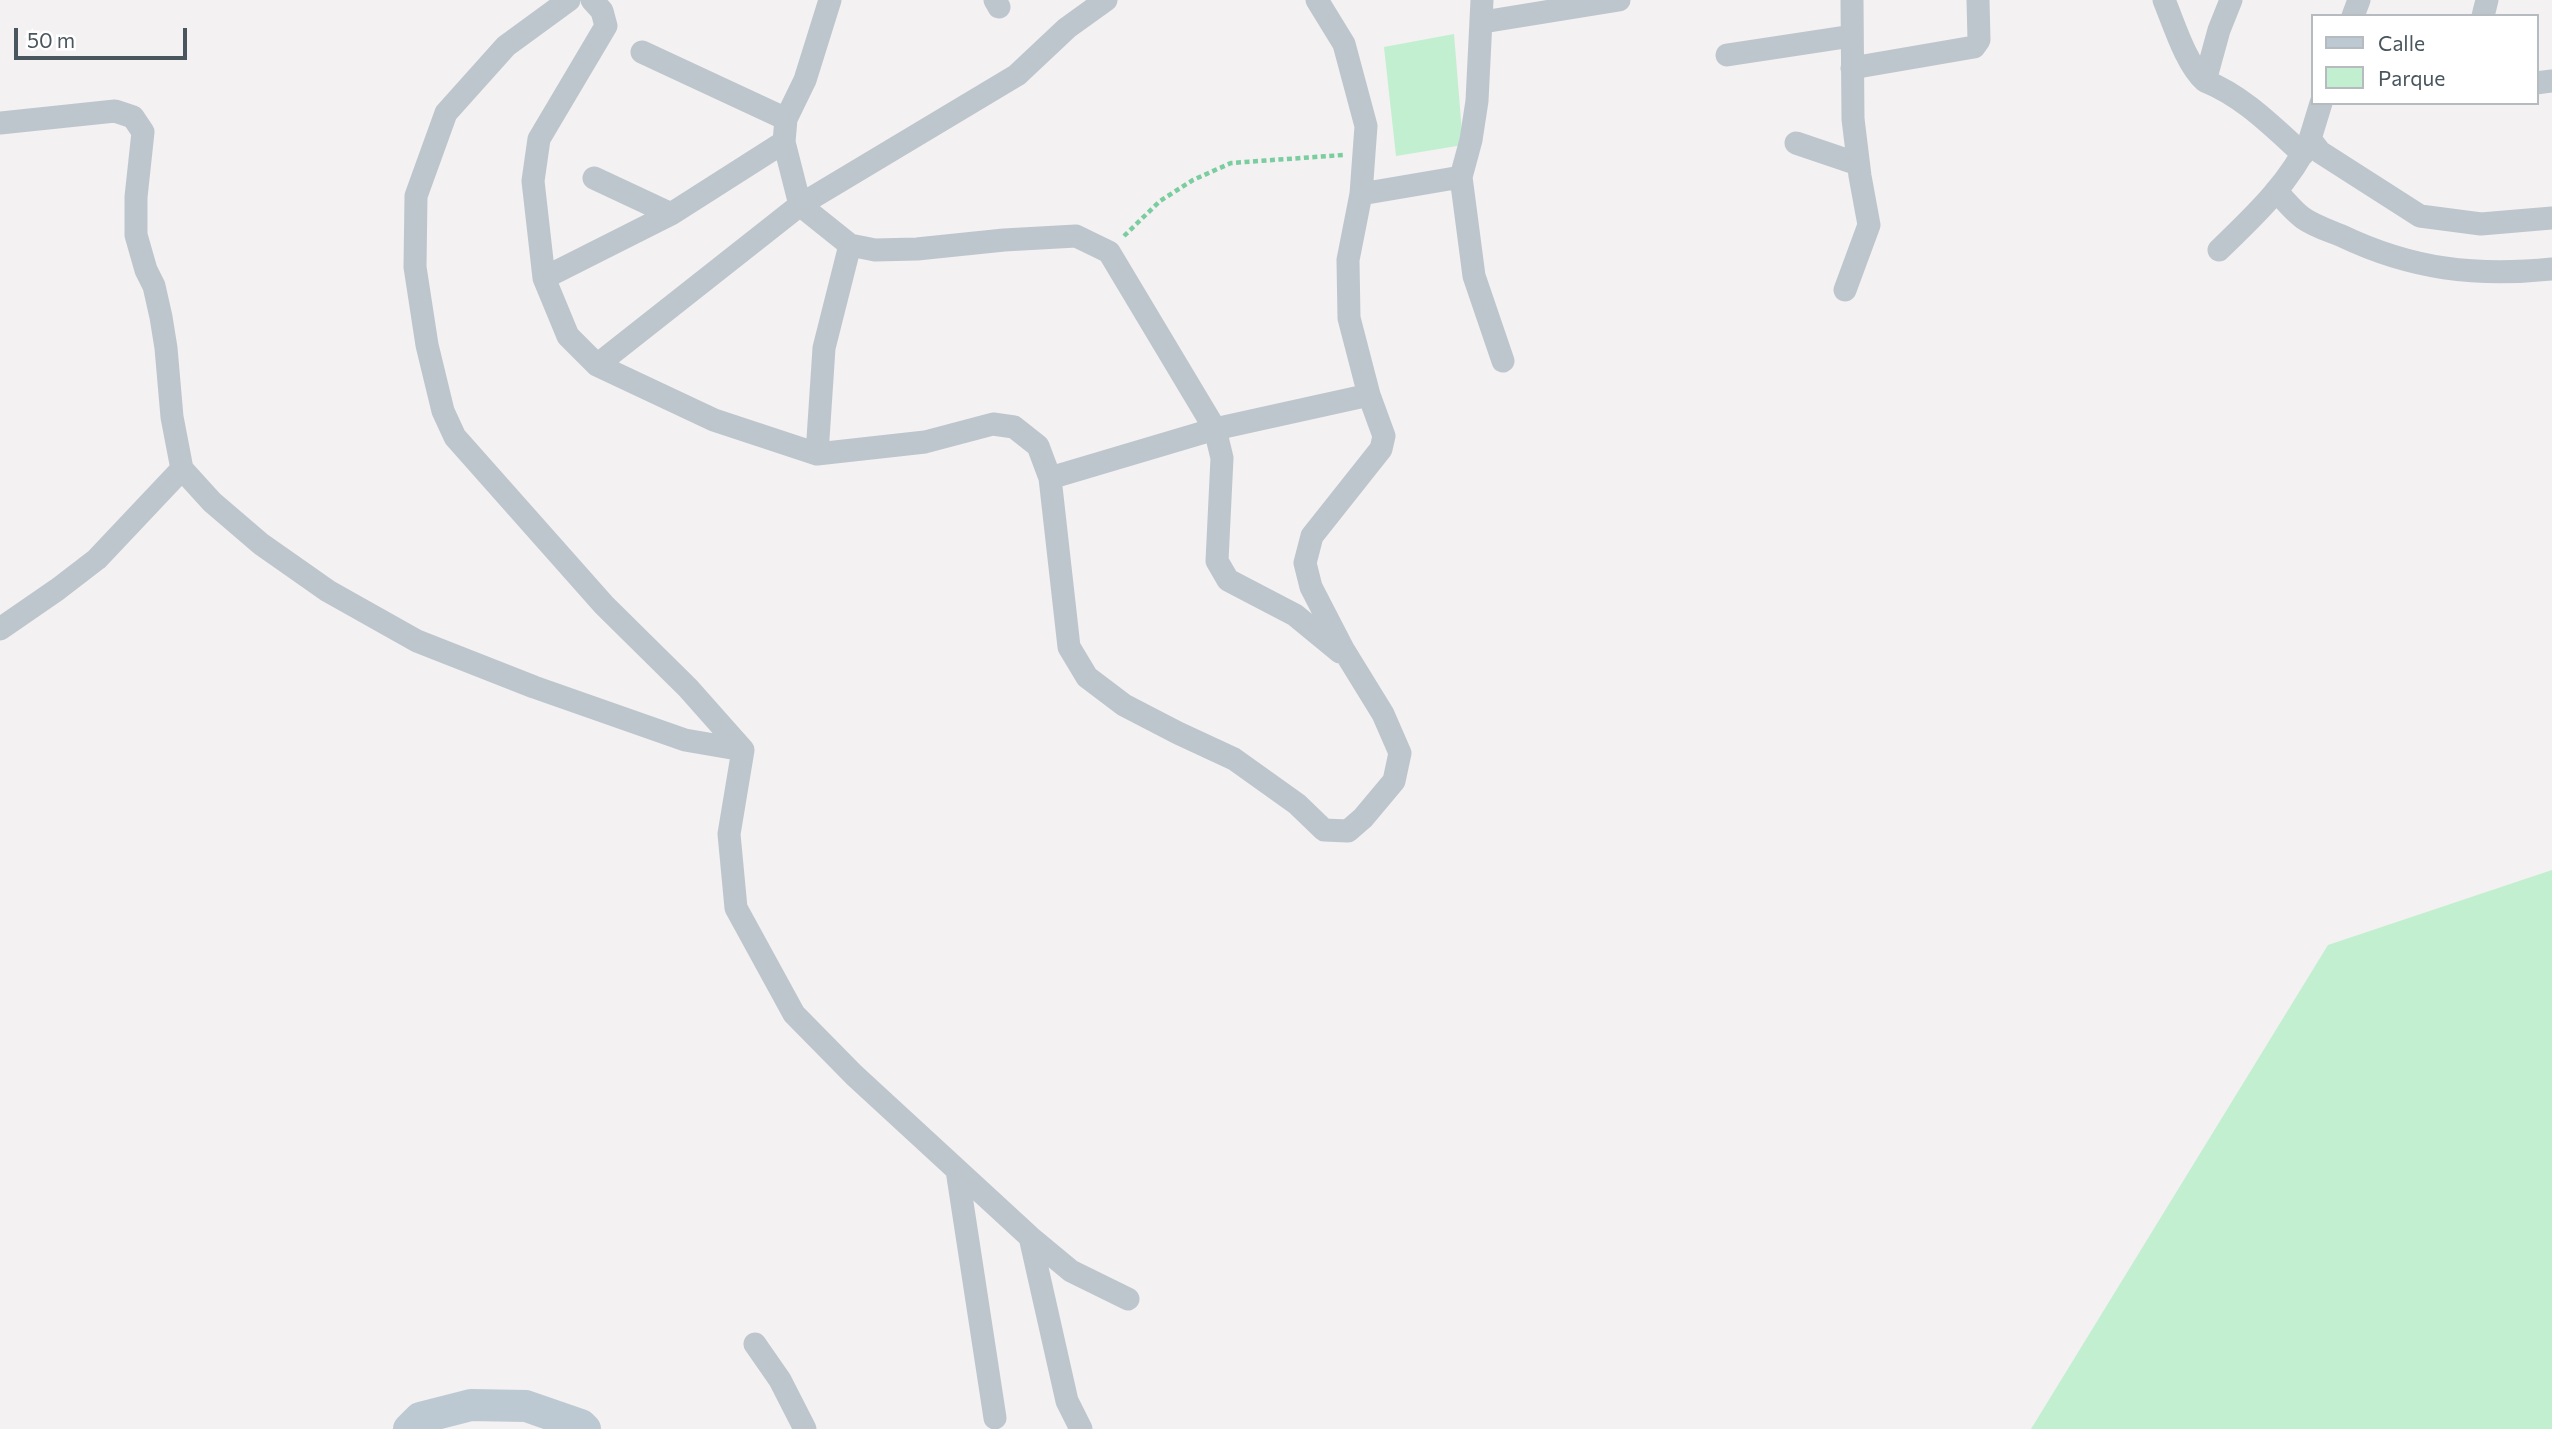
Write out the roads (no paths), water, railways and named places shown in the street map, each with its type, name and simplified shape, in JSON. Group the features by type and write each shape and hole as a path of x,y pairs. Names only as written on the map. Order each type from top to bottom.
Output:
{"street":[{"path":"569,0 506,46 446,113 416,196 415,267 427,345 443,411 454,438 604,605 688,688 743,750"},
{"path":"592,0 602,11 606,26 539,139 533,181 544,278 568,336 597,365 714,420 817,454 925,442 993,424 1014,427 1038,446 1050,478 1069,647 1087,677 1124,705 1234,759 1297,804 1324,830 1348,831 1363,818 1394,781 1400,753 1383,714 1348,658 1311,587 1306,563 1312,536 1381,449 1384,436 1369,395 1349,318 1348,260 1362,194 1366,126 1344,44 1317,0"},
{"path":"544,278 671,214 785,130 805,80 830,0"},
{"path":"597,365 800,205 1017,75 1067,28 1106,0"},
{"path":"1503,360 1475,276 1461,177 1471,140 1477,101 1482,11 1619,0"},
{"path":"1845,290 1869,225 1853,119 1852,0"},
{"path":"1852,68 1974,47 1979,40 1978,0"},
{"path":"2164,0 2199,76 2306,147 2320,152 2420,216 2481,224 2552,218"},
{"path":"2205,81 2218,30 2231,0"},
{"path":"1727,55 1852,36"},
{"path":"642,52 785,130"},
{"path":"2219,250 2276,191 2306,147 2320,105"},
{"path":"0,123 115,111 133,117 139,124 144,141 136,197 136,235 154,286 161,317 172,417 182,469 212,502 261,544 328,591 417,641 534,687 685,740 743,750"},
{"path":"785,130 800,205 850,245 874,250 917,249 1076,236 1109,252 1215,429 1222,458 1217,561 1228,580 1295,615 1348,658"},
{"path":"1796,143 1858,164"},
{"path":"1362,194 1461,177"},
{"path":"594,178 671,214"},
{"path":"2276,191 2303,219 2404,261 2459,271 2514,273 2552,269"},
{"path":"817,454 824,348 850,245"},
{"path":"1050,478 1215,429 1369,395"},
{"path":"0,629 97,559 182,469"},
{"path":"743,750 729,834 736,908 794,1014 854,1075 1030,1237 1071,1271 1128,1299"},
{"path":"957,1170 995,1418"},
{"path":"1030,1237 1067,1401 1081,1429"},
{"path":"755,1344 780,1380 805,1429"},
{"path":"409,1429 420,1418 471,1405 526,1406 581,1425 585,1429"}]}
